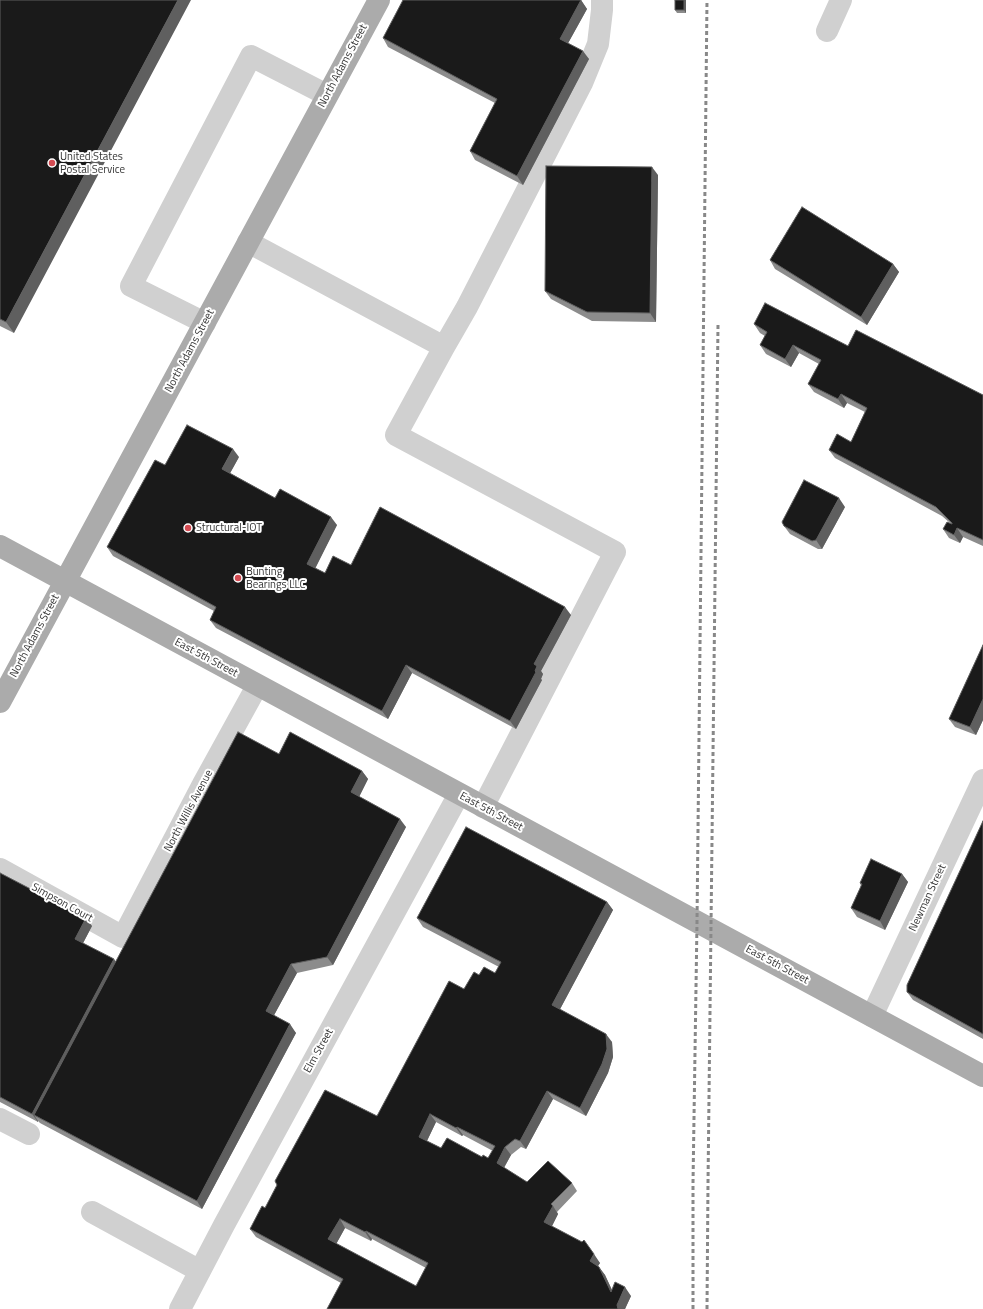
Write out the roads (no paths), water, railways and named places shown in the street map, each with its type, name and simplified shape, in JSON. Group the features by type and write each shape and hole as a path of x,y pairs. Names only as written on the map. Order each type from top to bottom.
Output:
{"main road":[{"name":"North Adams Street","path":"0,702 379,0"},
{"name":"East 5th Street","path":"0,546 64,582 983,1076"}],"street":[{"path":"483,807 616,552 396,435 467,308 582,84 598,44 602,0"},
{"path":"827,31 841,0"},
{"path":"205,323 131,286 251,56 328,95"},
{"path":"248,242 444,347"},
{"name":"North Willis Avenue","path":"123,937 202,784 257,686"},
{"name":"Newman Street","path":"872,1016 983,780"},
{"name":"Elm Street","path":"180,1309 458,794"},
{"name":"Simpson Court","path":"0,869 123,937"},
{"path":"0,1119 29,1134"},
{"path":"92,1212 200,1271"}],"railway":[{"path":"693,1309 693,1183 707,0"},
{"path":"707,1309 718,325"}],"place":[{"name":"United States Postal Service","path":"52,163"},
{"name":"Structural-IOT","path":"188,528"},
{"name":"Bunting Bearings LLC","path":"238,578"}]}
